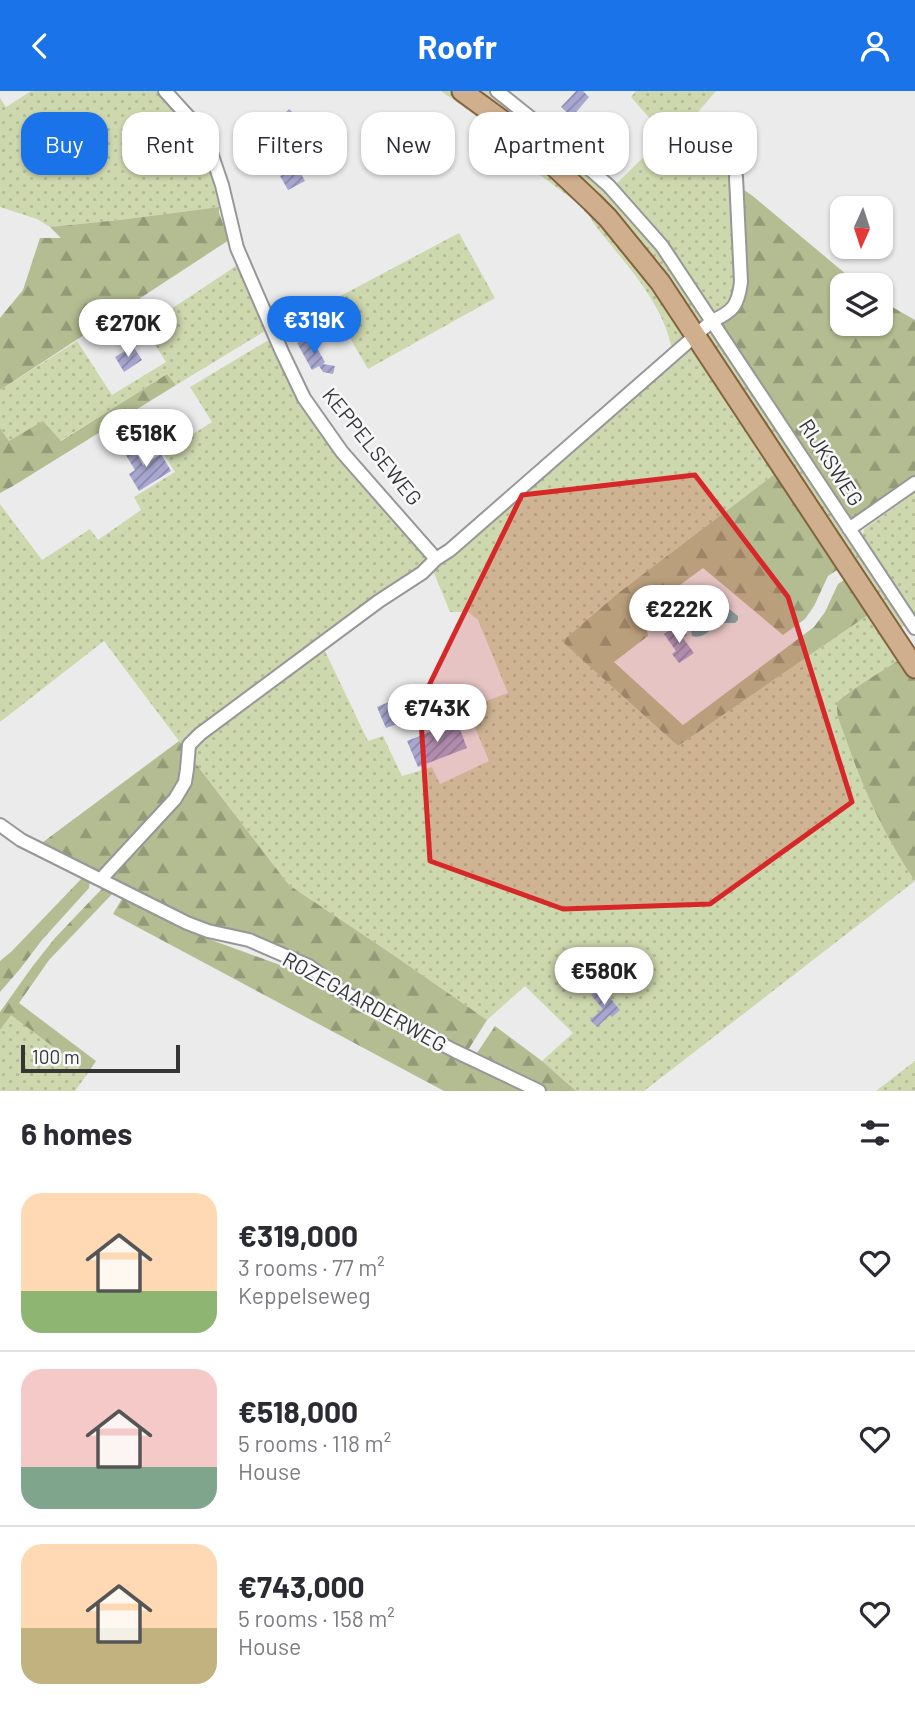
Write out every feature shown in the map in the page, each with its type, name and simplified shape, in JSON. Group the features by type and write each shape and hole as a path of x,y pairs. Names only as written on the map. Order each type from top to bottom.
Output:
{"main road":[{"path":"462,91 518,132 592,202 660,282 915,668"}],"street":[{"name":"KEPPELSEWEG","path":"165,91 205,135 222,185 237,248 304,398 342,452 436,559"},
{"name":"RIJKSWEG","path":"497,91 609,186 662,246 915,628 896,640"},
{"path":"101,879 175,799 185,782 189,745 200,734 361,614 422,573 712,321 734,306 739,299 741,282 736,177"},
{"path":"849,529 915,483"},
{"name":"ROZEGAARDERWEG","path":"0,825 21,840 187,923 208,931 249,940 309,967 338,989 455,1051 539,1091"}],"highlighted area":[{"path":"695,475 788,597 852,802 710,904 563,909 430,861 420,704 522,495"}],"green space":[{"path":"31,91 161,91 180,112 122,112 122,175 214,175 219,207 50,227 37,219 0,207 0,98 6,107"},
{"path":"441,91 451,91 480,112 471,112"},
{"path":"473,91 490,91 517,112 502,112"},
{"path":"636,91 716,91 698,112 644,112 631,97"},
{"path":"643,158 643,175 731,175 737,277 734,290 722,307 711,313 594,175 606,175 615,185 625,175 629,175 629,171"},
{"path":"540,175 549,175 574,193 586,205 583,207"},
{"path":"579,175 587,175 608,191 667,260 705,317 705,322 699,324 599,199 601,196 596,196"},
{"path":"740,187 845,273 830,273 830,336 893,336 893,307 915,320 915,480 852,523 720,324 735,313 743,296"},
{"path":"219,207 229,240 0,390 0,318 23,290 40,238 61,238 50,227"},
{"path":"590,208 623,245 686,335 685,340 672,348 660,314 631,270 595,225 586,211"},
{"path":"459,233 495,298 368,369 329,302"},
{"path":"239,264 265,331 176,385 167,374 60,441 9,441 0,428 0,390 77,341 112,395 166,362 144,327"},
{"path":"712,327 904,620 905,625 902,627 898,626 703,338"},
{"path":"271,341 294,386 427,555 428,561 185,749 104,641 0,722 0,504 42,560 90,529 98,540 141,510 134,497 175,472 163,453 212,422 190,387"},
{"path":"689,349 695,351 776,473 617,594 566,638 564,643 678,746 871,613 900,659 839,700 867,793 892,844 915,881 644,1091 576,1091 542,1061 573,1033 525,986 487,1020 289,885 193,760 193,746 323,647 368,741 383,736 402,776 432,767 440,784 489,761 467,708 508,693 478,620 468,612 450,612 432,568"},
{"path":"167,374 176,385 0,493 0,428 9,441 43,421 61,441"},
{"path":"776,473 840,568 828,576 805,619 783,635 703,568 642,613 648,636 614,662 683,725 814,627 825,612 838,584 847,578 871,613 678,746 564,643 566,638 617,594"},
{"path":"915,493 915,617 862,539 864,529"},
{"path":"900,659 915,680 915,881 884,830 867,794 837,711 841,698"},
{"path":"179,741 185,749 180,782 168,799 99,873 82,866 74,859 63,857 39,845"},
{"path":"193,760 289,885 487,1020 465,1055 292,960 198,927 112,880 111,876 182,797"},
{"path":"83,877 90,881 89,888 0,992 0,961"},
{"path":"106,888 114,892 49,960 19,1003 96,1061 88,1073 11,1015 0,1030 0,1012 55,938"},
{"path":"123,897 184,930 294,970 357,1010 399,1032 528,1091 444,1091 113,914"},
{"path":"11,1014 88,1073 75,1091 0,1091 0,1030"},
{"path":"495,1026 542,1061 576,1091 543,1091 473,1059"},
{"path":"915,1061 915,1091 876,1091"}],"water":[{"path":"721,607 729,609 738,616 738,620 735,623 723,623 701,636 692,636 691,630"}],"building":[{"path":"576,91 583,91 589,97 576,112 566,112 561,107"},
{"path":"302,175 305,181 288,190 280,176"},
{"path":"310,336 325,362 323,364 335,366 333,374 323,372 319,366 312,370 297,343"},
{"path":"133,346 142,360 124,372 115,357"},
{"path":"174,410 182,424 163,436 155,423"},
{"path":"133,447 143,465 161,454 171,471 139,491 129,474 135,470 124,452"},
{"path":"673,628 676,633 682,628 687,635 683,638 694,653 679,663 672,654 676,651 664,634"},
{"path":"405,695 409,705 392,712 397,724 386,728 377,707"},
{"path":"457,721 467,748 418,767 407,741"},
{"path":"601,987 620,1010 597,1027 590,1020 603,1009 591,995"}]}
